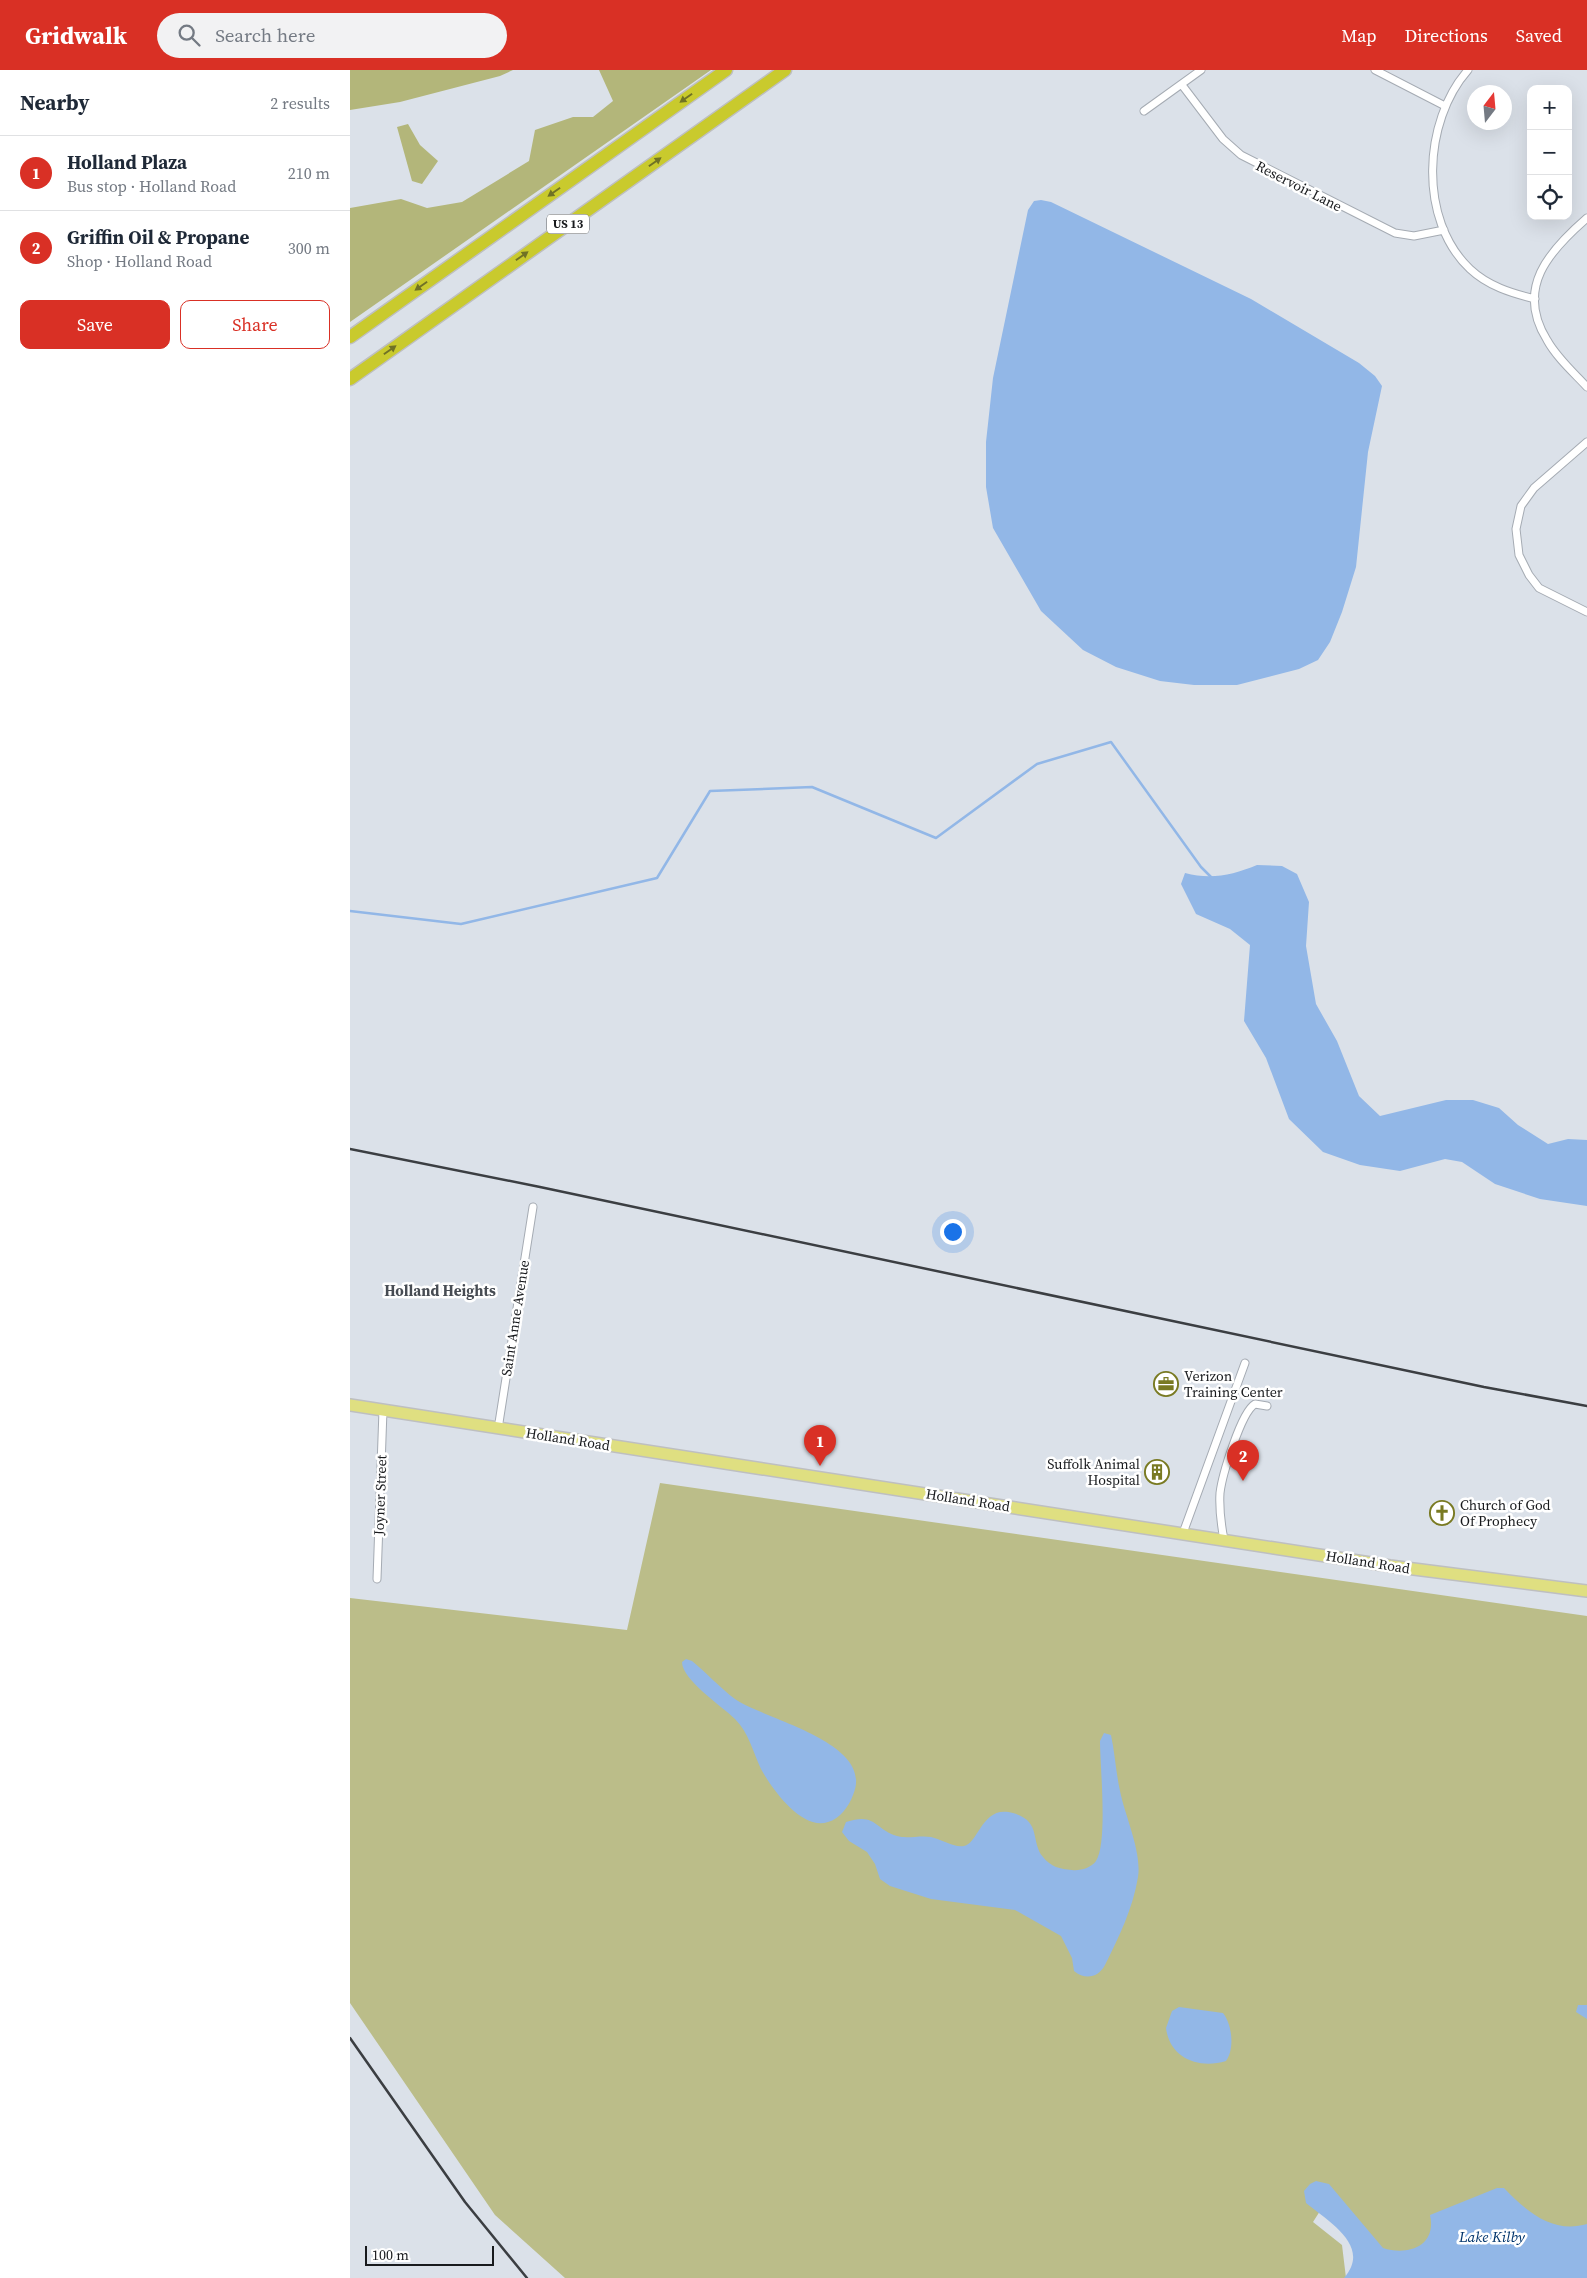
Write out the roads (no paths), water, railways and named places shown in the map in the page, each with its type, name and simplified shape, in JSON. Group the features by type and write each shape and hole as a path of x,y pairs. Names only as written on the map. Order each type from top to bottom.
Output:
{"highway":[{"name":"US 13","path":"350,337 726,70"},
{"name":"US 13","path":"350,378 786,70"}],"main road":[{"name":"Holland Road","path":"350,1405 1468,1577 1587,1591"}],"street":[{"path":"1144,111 1201,70"},
{"path":"1376,70 1445,106"},
{"path":"1468,70 1445,106 1435,136 1432,162 1436,197 1444,230 1461,259 1479,277 1503,290 1535,299"},
{"name":"Reservoir Lane","path":"1182,85 1229,145 1255,164 1390,231 1414,236 1444,230"},
{"path":"1587,218 1548,256 1540,275 1535,299 1539,324 1548,342 1587,387"},
{"path":"1587,442 1534,488 1521,506 1516,529 1519,555 1529,575 1540,588 1587,612"},
{"name":"Saint Anne Avenue","path":"498,1429 533,1207"},
{"path":"1183,1533 1245,1363"},
{"path":"1224,1540 1220,1493 1231,1455 1248,1410 1255,1404 1267,1406"},
{"name":"Joyner Street","path":"377,1579 383,1410"}],"water":[{"path":"1034,201 1051,202 1251,299 1359,363 1375,376 1382,386 1368,452 1356,567 1342,612 1330,642 1318,660 1299,669 1237,685 1194,685 1160,681 1116,667 1083,650 1041,611 993,528 986,487 986,442 993,378 1028,210"},
{"path":"1257,865 1282,866 1297,874 1309,902 1306,946 1316,1004 1337,1041 1359,1096 1380,1116 1446,1100 1473,1100 1499,1108 1518,1125 1548,1144 1568,1139 1587,1140 1587,1206 1540,1199 1495,1184 1462,1162 1445,1159 1400,1171 1360,1165 1323,1152 1289,1119 1266,1058 1244,1021 1250,945 1230,929 1196,914 1181,884 1185,873 1204,876 1222,875"},
{"path":"686,1659 692,1661 735,1699 814,1735 834,1747 848,1761 856,1777 853,1795 840,1815 828,1822 818,1823 808,1820 798,1814 780,1797 761,1769 740,1724 688,1677 682,1662"},
{"path":"1104,1733 1111,1735 1122,1801 1135,1845 1139,1867 1136,1889 1125,1922 1105,1965 1095,1975 1082,1976 1074,1971 1072,1958 1061,1936 1015,1910 931,1899 890,1886 880,1879 875,1864 867,1852 849,1841 842,1832 846,1822 863,1819 869,1820 897,1836 931,1837 956,1846 964,1846 974,1838 994,1814 1003,1812 1013,1813 1028,1821 1032,1826 1039,1851 1049,1863 1056,1867 1075,1870 1091,1866 1096,1861 1100,1852 1102,1838 1100,1741"},
{"path":"1578,2005 1587,2005 1587,2019 1576,2012"},
{"path":"1179,2007 1223,2013 1229,2023 1231,2037 1231,2050 1226,2061 1206,2064 1196,2062 1187,2059 1173,2047 1166,2028 1172,2011"},
{"name":"Lake Kilby","path":"1316,2181 1329,2184 1383,2248 1402,2251 1418,2246 1425,2241 1431,2226 1430,2215 1497,2188 1504,2188 1531,2213 1541,2219 1563,2226 1587,2224 1587,2278 1344,2278 1351,2266 1353,2255 1350,2245 1336,2227 1306,2203 1304,2191 1310,2184"}],"waterway":[{"path":"350,911 461,924 657,878 710,791 812,787 936,838 1037,764 1111,742 1201,867 1212,878"}],"railway":[{"path":"350,1149 540,1187 1484,1387 1587,1406"},
{"path":"350,2038 465,2202 527,2278"}],"place":[{"name":"Verizon Training Center","path":"1166,1384"},
{"name":"Holland Plaza","path":"820,1466"},
{"name":"Suffolk Animal Hospital","path":"1157,1472"},
{"name":"Griffin Oil & Propane","path":"1243,1481"},
{"name":"Church of God Of Prophecy","path":"1442,1513"}],"district":[{"name":"Holland Heights","path":"440,1290"}]}
